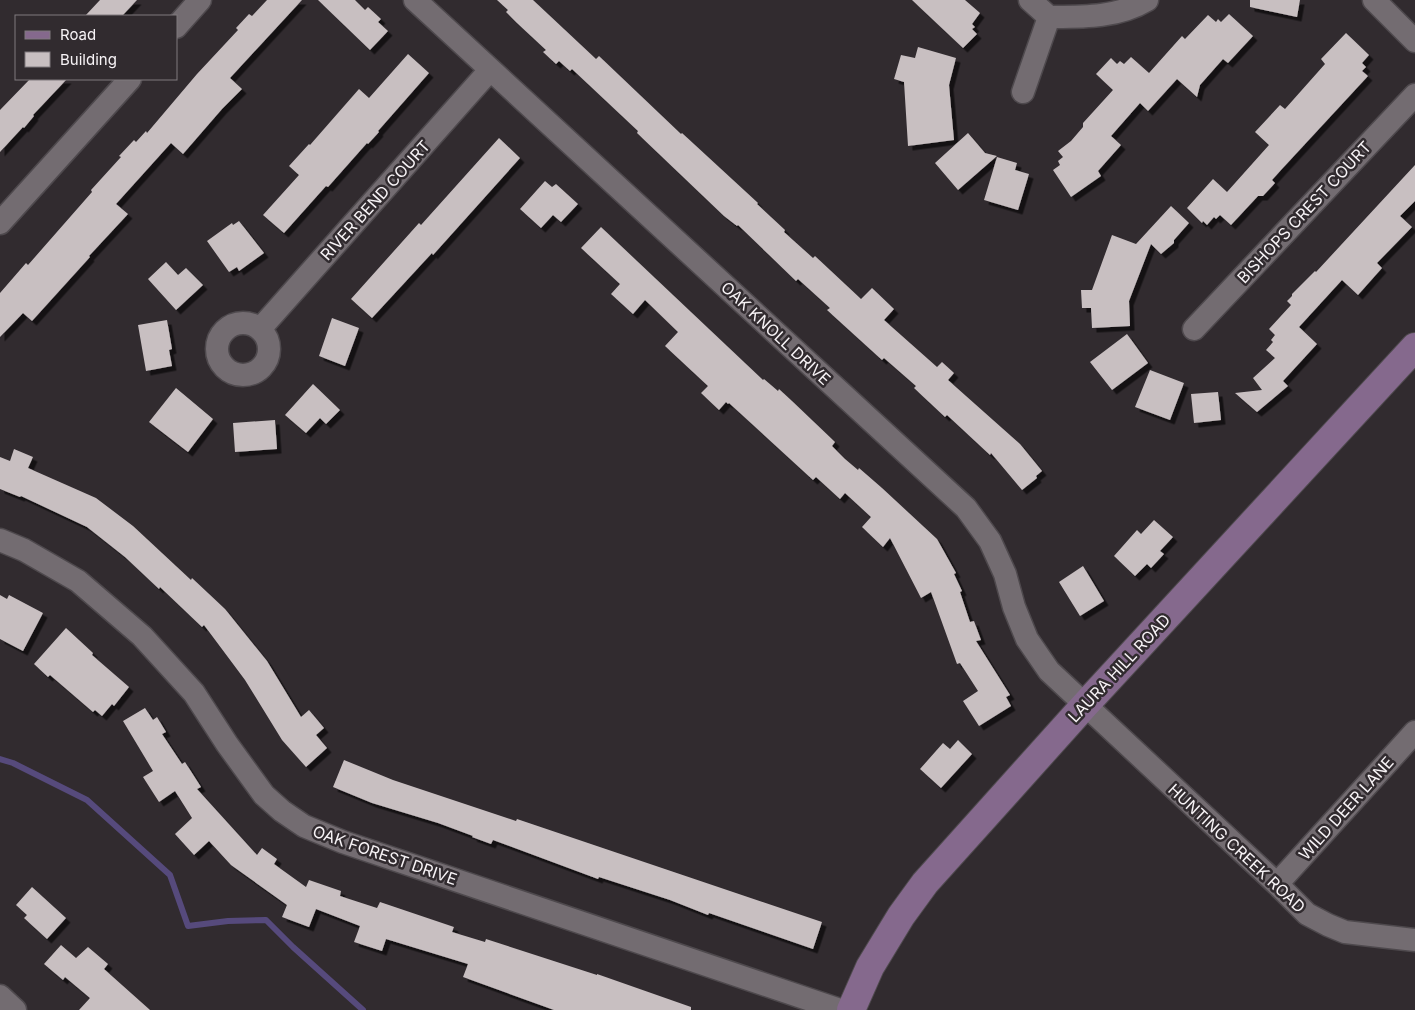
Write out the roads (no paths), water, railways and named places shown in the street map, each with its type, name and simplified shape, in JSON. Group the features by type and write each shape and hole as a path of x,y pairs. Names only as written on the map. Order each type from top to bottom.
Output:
{"main road":[{"name":"LAURA HILL ROAD","path":"851,1010 870,967 901,916 925,883 1084,706 1415,347"}],"street":[{"path":"178,25 200,0"},
{"name":"OAK KNOLL DRIVE","path":"415,0 966,508 990,541 1027,639 1049,671 1084,706"},
{"path":"1030,0 1049,17 1096,16 1135,7 1147,0"},
{"path":"1374,0 1415,41"},
{"path":"1023,92 1049,17"},
{"name":"RIVER BEND COURT","path":"260,330 490,70"},
{"path":"0,223 129,80"},
{"name":"BISHOPS CREST COURT","path":"1194,329 1415,95"},
{"name":"OAK FOREST DRIVE","path":"0,540 24,550 78,581 142,636 194,693 227,744 264,795 282,811 304,826 343,842 840,1010"},
{"name":"HUNTING CREEK ROAD","path":"1084,706 1307,914 1345,932 1415,940"},
{"name":"WILD DEER LANE","path":"1277,884 1415,732"},
{"path":"0,996 15,1010"}],"waterway":[{"path":"0,759 13,763 87,800 170,875 188,926 228,921 266,920 363,1010"}]}
